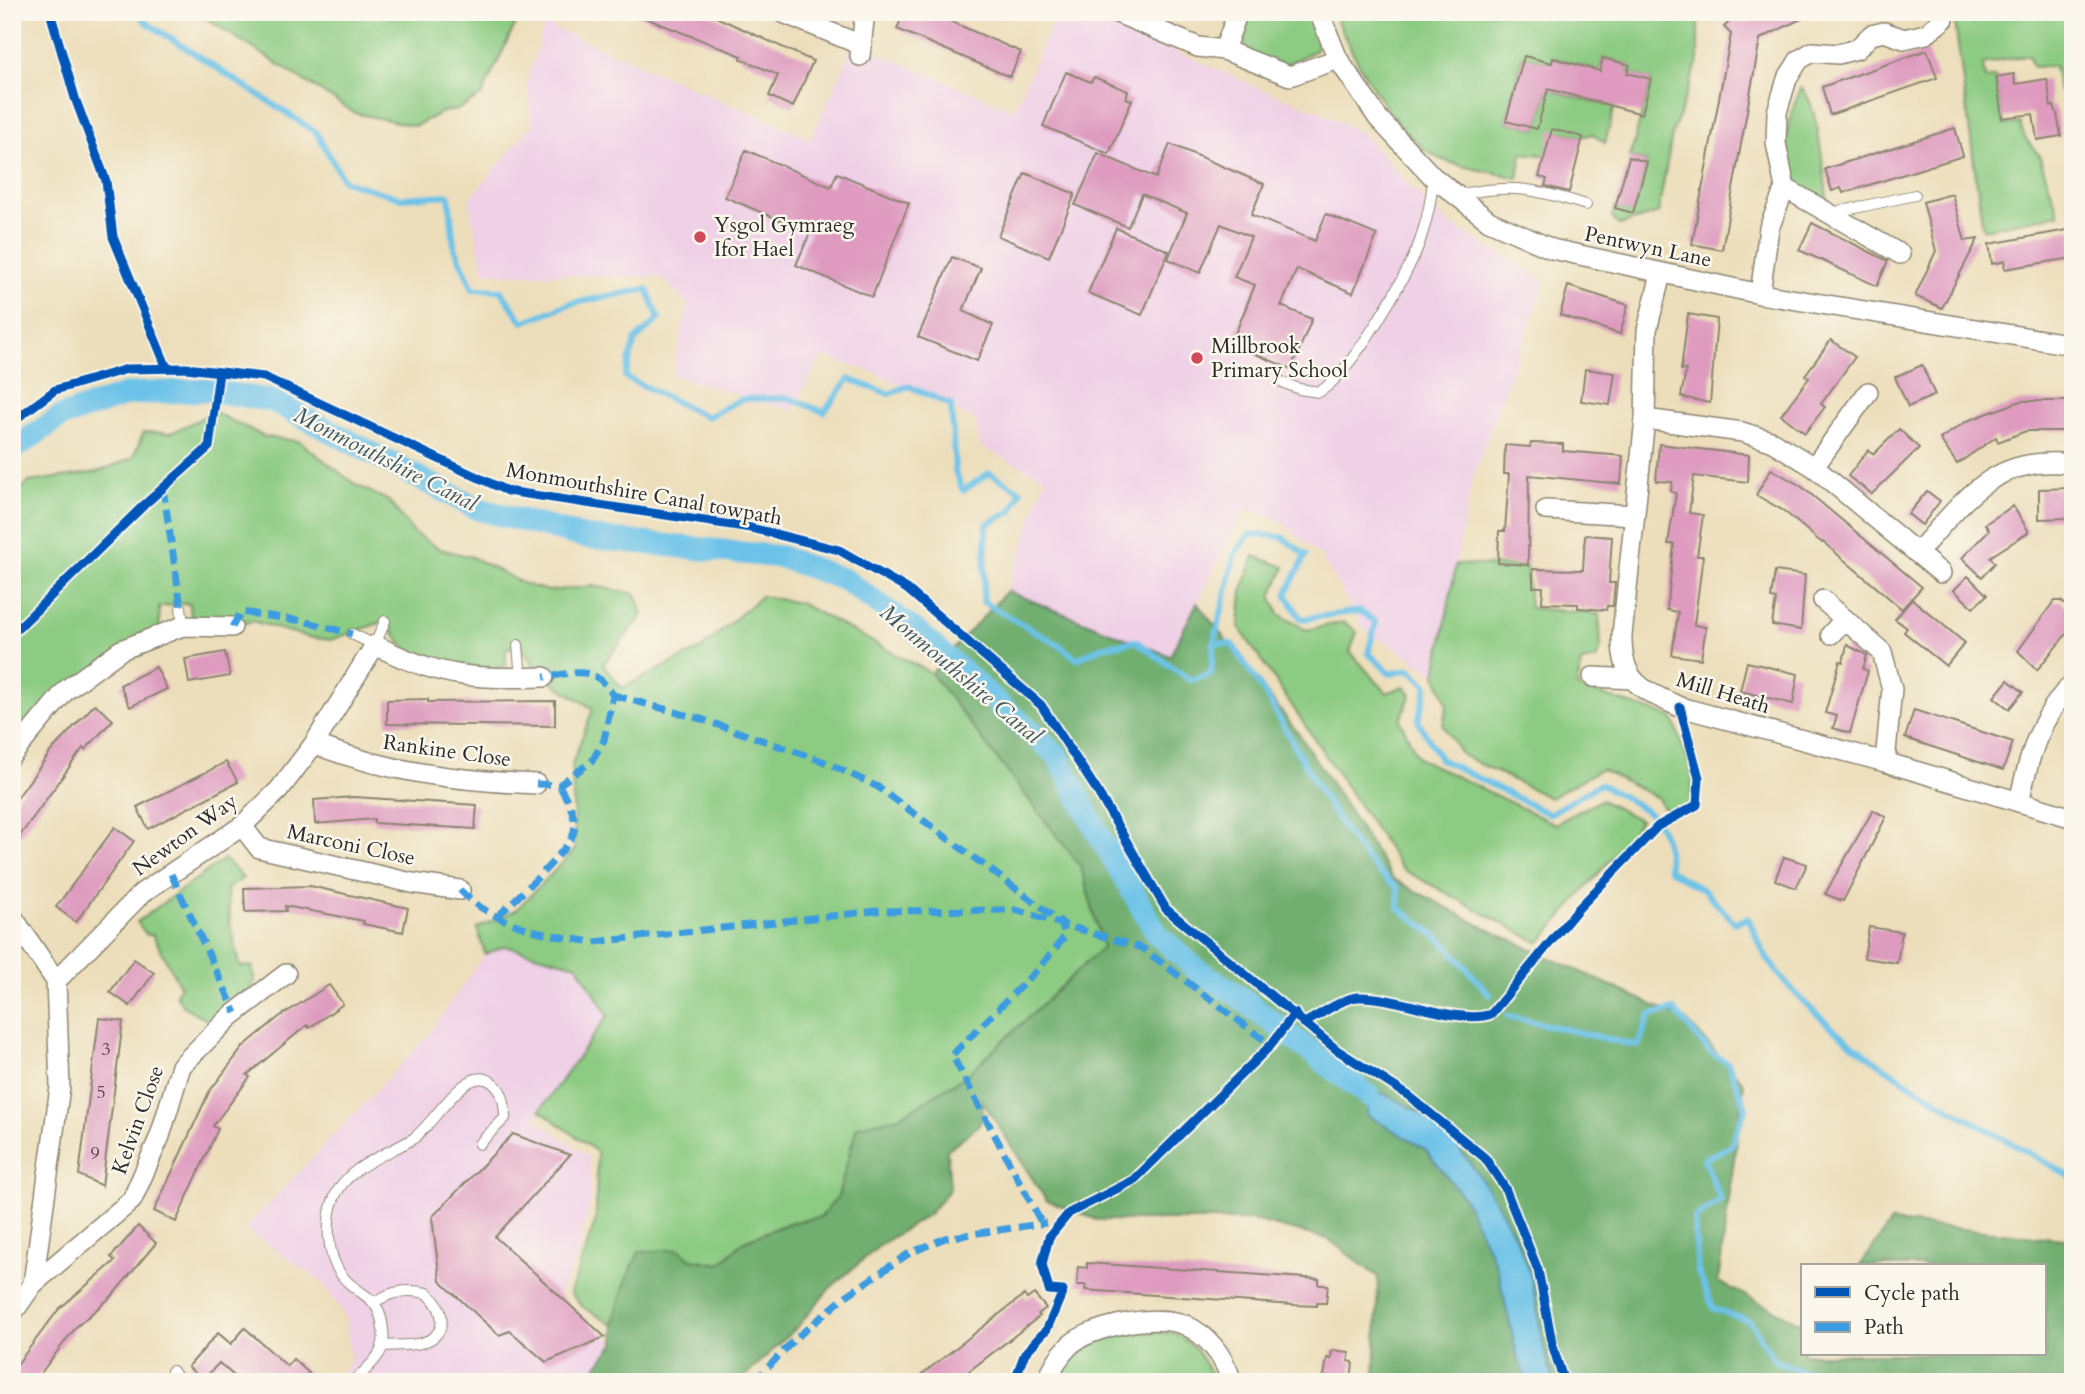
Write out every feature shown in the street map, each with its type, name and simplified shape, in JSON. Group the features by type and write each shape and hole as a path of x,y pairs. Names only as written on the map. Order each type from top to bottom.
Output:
{"street":[{"path":"781,12 861,51 865,12"},
{"path":"1115,12 1198,47 1224,50 1290,76 1338,59"},
{"path":"1224,50 1238,12"},
{"name":"Pentwyn Lane","path":"1319,12 1338,59 1378,118 1433,177 1489,221 1552,249 1760,294 2073,345"},
{"path":"1760,294 1769,228 1785,188 1776,143 1777,112 1787,79 1799,60 1812,52 1839,54 1857,49 1871,36 1884,32 1903,39 1926,34 1944,19"},
{"path":"1785,188 1900,254"},
{"path":"1633,679 1622,661 1645,419 1647,330 1661,274"},
{"path":"1814,467 1868,392"},
{"path":"1645,419 1742,432 1771,441 1814,467 1941,573"},
{"path":"1917,553 1978,486 2022,463 2073,464"},
{"path":"1546,510 1634,515"},
{"path":"1823,600 1838,626 1882,652 1892,689 1885,762"},
{"path":"12,755 66,690 121,650 182,616 232,627"},
{"path":"375,645 416,666 481,680 544,677"},
{"name":"Newton Way","path":"56,981 142,893 242,826 279,790 314,744 375,645"},
{"path":"1593,677 1633,679"},
{"name":"Mill Heath","path":"1633,679 1654,695 1680,707 1885,762 2073,818"},
{"path":"2019,802 2030,748 2054,701 2073,683"},
{"name":"Rankine Close","path":"314,744 353,760 413,774 536,784"},
{"name":"Marconi Close","path":"242,826 259,848 412,883 460,890"},
{"path":"12,916 56,981 60,1087 33,1284 12,1314"},
{"name":"Kelvin Close","path":"33,1284 132,1200 160,1136 181,1066 230,1017 286,974"},
{"path":"1047,1382 1051,1370 1071,1344 1096,1331 1126,1323 1156,1320 1183,1323 1201,1334 1222,1356 1232,1382"}],"lane":[{"path":"1282,382 1299,389 1320,391 1348,367 1420,243 1432,196 1433,177"},
{"path":"1458,195 1493,187 1538,190 1586,205"},
{"path":"1832,214 1915,194"},
{"path":"352,635 375,645 385,621"},
{"path":"518,645 521,678"},
{"path":"354,1382 380,1353 383,1346 382,1320 376,1301 340,1273 330,1248 329,1226 333,1201 344,1181 364,1166 416,1138 464,1083 476,1077 490,1080 498,1087 505,1112 505,1118 479,1144"},
{"path":"376,1301 393,1292 408,1290 427,1293 442,1311 443,1322 439,1334 431,1339 419,1344 383,1346"},
{"path":"172,1371 182,1382"}],"shaded area":[{"name":"Millbrook Primary School","path":"1101,18 1254,86 1321,112 1365,135 1408,184 1450,224 1545,282 1471,483 1436,674 1363,628 1322,557 1279,520 1245,508 1170,656 1007,591 1046,478 981,447 975,420 871,371 822,356 792,411 672,375 688,304 661,277 484,273 469,200 532,125 527,81 545,24 811,139 854,43 1014,110 1051,25"},
{"path":"504,946 577,965 608,1015 535,1119 589,1157 591,1201 574,1266 559,1295 615,1343 584,1382 332,1382 351,1361 345,1316 323,1283 245,1229 426,1038 485,954"}],"green space":[{"path":"196,12 521,12 482,95 457,110 442,112 415,126 355,113"},
{"path":"1249,12 1306,12 1318,38 1316,50 1285,65 1254,54 1248,50 1244,37"},
{"path":"1333,12 1698,12 1698,61 1672,135 1658,213 1619,225 1612,218 1615,208 1633,212 1647,162 1630,157 1651,80 1627,73 1629,65 1603,58 1600,71 1554,58 1552,63 1523,56 1506,121 1537,129 1548,89 1605,105 1607,99 1616,102 1605,143 1592,134 1582,137 1559,131 1552,156 1522,153 1518,178 1453,163 1435,156 1419,145 1375,92"},
{"path":"2001,12 2073,12 2073,90 2059,91 2054,66 2033,67 2028,55 1983,64 1985,79 1996,77 2004,125 2020,123 2025,138 2039,155 2059,214 1983,229 1955,23"},
{"path":"1801,88 1807,96 1816,125 1828,204 1800,186 1788,165 1786,139 1792,111"},
{"path":"214,412 265,437 299,441 356,485 389,501 414,533 440,549 472,557 524,584 549,591 593,586 636,594 643,615 603,664 622,688 701,649 761,596 800,603 931,673 1081,867 1103,947 967,1075 899,1117 857,1126 838,1197 821,1217 789,1223 744,1241 720,1264 691,1259 627,1277 613,1325 583,1307 570,1293 596,1220 597,1152 540,1110 608,1015 577,965 505,946 485,954 477,928 516,910 575,850 572,764 593,709 544,677 518,645 506,649 506,666 453,664 414,653 402,644 385,621 331,640 307,637 252,621 232,627 193,626 189,603 159,607 160,635 121,650 12,755 12,497 29,482 97,472 133,458 144,432 171,433"},
{"path":"1254,556 1285,567 1271,596 1279,614 1306,630 1344,622 1357,632 1350,652 1387,693 1404,686 1411,694 1400,720 1418,758 1555,824 1601,800 1640,820 1629,838 1539,943 1402,869 1239,627 1242,592"},
{"path":"1456,564 1526,567 1530,608 1599,614 1601,647 1596,659 1581,662 1577,687 1672,717 1693,773 1690,806 1664,810 1658,798 1601,769 1550,798 1462,755 1443,725 1447,704 1436,674"},
{"path":"1007,591 1170,656 1197,603 1301,737 1393,879 1483,927 1686,1020 1744,1083 1718,1282 1801,1323 1801,1356 2046,1356 2046,1264 1861,1264 1891,1222 2073,1240 2073,1382 1375,1382 1378,1277 1328,1239 1253,1220 1097,1220 1046,1200 982,1100 983,1117 979,1125 947,1150 950,1189 929,1214 879,1246 830,1288 797,1327 739,1382 584,1382 615,1343 617,1308 639,1252 679,1249 691,1259 720,1264 744,1241 789,1223 821,1217 838,1196 857,1126 899,1117 967,1075 1103,947 1081,867 931,673"},
{"path":"224,859 243,878 227,889 230,923 240,967 252,966 255,981 250,990 214,1024 183,1006 176,995 180,986 153,935 147,935 137,922"},
{"path":"1129,1333 1175,1333 1195,1348 1216,1382 1059,1382 1071,1360 1087,1347"}],"water":[{"path":"1344,1077 1399,1101 1430,1120 1460,1150 1475,1170 1504,1215 1525,1258 1554,1382 1528,1382 1518,1360 1497,1267 1464,1198 1425,1149 1367,1115 1368,1102"}],"building":[{"path":"630,12 705,12 813,61 793,107 769,96 778,75 741,59 742,56"},
{"path":"904,12 929,12 1021,52 1010,77 897,29"},
{"path":"1739,12 1815,12 1760,39 1722,250 1692,244 1731,34 1724,27"},
{"path":"1927,50 1937,78 1830,115 1822,87"},
{"path":"1524,56 1552,63 1553,58 1600,71 1603,58 1630,65 1627,73 1651,79 1642,114 1548,89 1537,129 1506,121"},
{"path":"1066,72 1091,82 1094,77 1128,91 1126,98 1132,100 1109,154 1043,126"},
{"path":"2014,74 2015,84 2047,79 2051,107 2054,106 2057,114 2061,136 2037,140 2033,114 2002,118 1996,77"},
{"path":"1955,128 1963,156 1843,193 1841,188 1832,191 1825,169"},
{"path":"1552,129 1583,137 1569,192 1545,186 1547,179 1539,177"},
{"path":"1170,144 1264,184 1251,215 1315,241 1326,214 1377,235 1353,293 1297,269 1281,306 1312,319 1291,369 1231,344 1255,285 1234,277 1251,237 1221,224 1200,273 1168,259 1187,213 1142,194 1128,227 1075,205 1098,153 1156,178"},
{"path":"746,150 831,187 837,173 909,203 872,297 796,265 810,233 725,197"},
{"path":"1629,157 1647,162 1633,213 1615,208"},
{"path":"1025,173 1075,194 1049,257 998,236"},
{"path":"1952,194 1965,241 1978,239 1942,308 1915,296 1936,251 1923,202"},
{"path":"1812,223 1888,261 1877,286 1799,250"},
{"path":"1116,228 1169,251 1142,315 1088,293"},
{"path":"2073,229 2073,258 2004,269 2005,261 1992,264 1989,244"},
{"path":"952,257 981,268 963,311 993,325 977,361 918,337"},
{"path":"1568,286 1628,305 1620,334 1560,315"},
{"path":"1688,314 1717,319 1710,403 1681,397 1686,370 1681,370"},
{"path":"1831,340 1855,357 1821,404 1825,407 1805,433 1781,415 1809,378 1805,375"},
{"path":"1922,365 1935,395 1908,407 1895,377"},
{"path":"1585,369 1615,373 1610,405 1581,401"},
{"path":"2021,401 2073,401 2073,431 2026,431 1998,442 1996,437 1957,464 1940,439 1967,421"},
{"path":"1899,429 1919,448 1872,494 1848,476 1868,450 1874,454"},
{"path":"1531,443 1563,444 1563,451 1623,456 1621,484 1529,475 1528,565 1498,563 1499,531 1505,531 1509,474 1504,474 1505,445 1530,447"},
{"path":"1659,444 1749,455 1748,482 1694,476 1689,513 1703,515 1697,556 1703,556 1694,625 1706,627 1701,659 1672,655 1678,612 1667,610 1674,544 1668,544 1676,493 1671,492 1672,482 1656,481"},
{"path":"1771,469 1801,486 1922,587 1902,609 1784,511 1756,495"},
{"path":"2073,488 2073,518 2039,519 2039,489"},
{"path":"1927,491 1940,501 1922,525 1908,514"},
{"path":"2013,506 2029,532 1990,557 1995,563 1982,577 1962,558 1989,530 1985,524"},
{"path":"1585,535 1612,537 1609,583 1615,583 1613,606 1607,606 1606,610 1578,608 1578,604 1542,603 1543,587 1533,587 1533,569 1583,570"},
{"path":"1775,571 1805,575 1801,630 1772,625 1776,599 1771,598"},
{"path":"1968,576 1987,595 1973,608 1954,590"},
{"path":"1912,599 1965,643 1946,666 1904,632 1907,628 1895,619"},
{"path":"2054,601 2061,601 2073,611 2073,626 2037,670 2018,651"},
{"path":"1847,645 1867,655 1863,669 1868,671 1850,733 1833,728 1837,716 1825,713"},
{"path":"225,652 230,676 189,683 185,659"},
{"path":"1747,662 1798,674 1793,704 1740,691"},
{"path":"156,667 167,689 130,707 120,685"},
{"path":"2008,680 2023,692 2009,709 1994,697"},
{"path":"428,699 428,702 555,701 555,726 387,724 387,700"},
{"path":"95,704 113,720 85,750 83,748 12,847 12,805 52,750"},
{"path":"1914,710 2013,742 2003,770 1905,738"},
{"path":"226,762 238,782 148,829 137,807"},
{"path":"354,797 477,805 475,829 374,823 374,819 315,824 314,800"},
{"path":"1873,810 1886,817 1843,901 1825,894"},
{"path":"115,827 134,841 76,922 56,907"},
{"path":"1784,857 1807,864 1796,888 1775,880"},
{"path":"310,886 408,908 403,932 363,924 364,921 285,906 286,911 245,912 244,888"},
{"path":"1869,927 1902,932 1897,963 1864,958"},
{"path":"134,959 154,973 130,1006 110,992"},
{"path":"329,985 343,1004 309,1028 307,1025 247,1075 250,1077 213,1126 218,1129 176,1222 154,1211 209,1092 244,1046 279,1017"},
{"path":"99,1018 123,1021 102,1186 79,1175"},
{"path":"513,1134 570,1155 495,1237 605,1337 546,1362 510,1331 499,1335 440,1281 432,1217"},
{"path":"138,1226 156,1243 112,1296 76,1327 34,1382 12,1382 12,1371 59,1309 115,1261 111,1257"},
{"path":"1087,1263 1319,1279 1319,1285 1328,1285 1326,1303 1317,1303 1317,1306 1294,1305 1085,1290 1086,1285 1077,1285 1078,1267 1087,1268"},
{"path":"1034,1294 1046,1308 1038,1314 1040,1316 955,1382 912,1382 1024,1295 1027,1299"},
{"path":"245,1328 287,1366 293,1359 309,1373 303,1380 305,1382 241,1382 219,1363 203,1380 188,1367 218,1333 231,1344"},
{"path":"1332,1350 1350,1352 1348,1361 1353,1362 1351,1382 1323,1382 1327,1358 1331,1359"}],"waterway":[{"path":"137,12 147,23 316,132 344,181 401,198 449,195 454,246 473,289 500,290 523,322 569,304 647,289 659,319 635,340 625,377 707,417 742,399 789,398 824,412 849,379 889,394 908,386 951,405 955,471 963,491 989,473 1021,491 1012,511 987,524 983,602 1061,646 1077,659 1102,647 1136,641 1190,680 1211,674 1214,643 1232,644 1271,703 1346,832 1380,873 1398,888 1399,908 1443,941 1490,995"},
{"name":"Monmouthshire Canal","path":"12,450 60,417 128,394 208,390 273,401 478,509 585,537 781,557 845,580 915,630 1057,755 1099,835 1158,935 1196,969 1237,995 1369,1096"},
{"path":"1214,643 1235,554 1250,534 1282,537 1306,555 1286,594 1301,619 1360,611 1376,622 1368,653 1391,674 1410,669 1427,686 1418,721 1440,759 1549,814 1600,784 1640,807 1650,815 1664,836 1669,870 1705,891 1735,923 1748,918 1769,961 1797,995 1831,1027 1909,1083 2073,1178"},
{"path":"1508,1016 1638,1046 1650,1015 1674,1010 1711,1053 1728,1063 1746,1107 1731,1146 1704,1159 1721,1200 1694,1219 1698,1272 1714,1309 1750,1321 1774,1360 1833,1382"}],"marked path":[{"path":"163,488 181,607"},
{"path":"232,627 241,612 303,621 352,634"},
{"path":"536,784 559,785 592,761 604,740 613,695 606,685 591,675 575,673 544,677"},
{"path":"613,695 701,719 825,762 878,787 1061,922 1065,936 1041,966 952,1055 1041,1222"},
{"path":"498,916 553,862 571,839 574,819 559,785"},
{"path":"171,874 236,1013"},
{"path":"460,890 488,912 522,927 594,942 876,911 1015,910 1142,948 1271,1045"},
{"path":"754,1382 795,1339 846,1296 908,1254 945,1238 1046,1223"}],"cycle path":[{"path":"50,12 75,98 106,181 113,237 167,368"},
{"name":"Monmouthshire Canal towpath","path":"12,422 55,390 127,369 186,368 264,377 507,491 751,528 839,550 907,589 1041,705 1096,789 1166,909 1337,1050 1409,1096 1485,1158 1505,1188 1538,1270 1553,1347 1564,1382"},
{"path":"12,634 144,505 209,447 219,373"},
{"path":"1304,1023 1338,1004 1358,997 1390,1000 1462,1016 1491,1014 1577,910 1658,826 1697,805 1699,778 1680,707"},
{"path":"1014,1382 1025,1353 1047,1329 1063,1291 1049,1290 1042,1264 1049,1237 1069,1213 1134,1180 1271,1045 1295,1013"}],"place":[{"name":"Ysgol Gymraeg Ifor Hael","path":"700,237"},
{"name":"Millbrook Primary School","path":"1197,358"}]}
